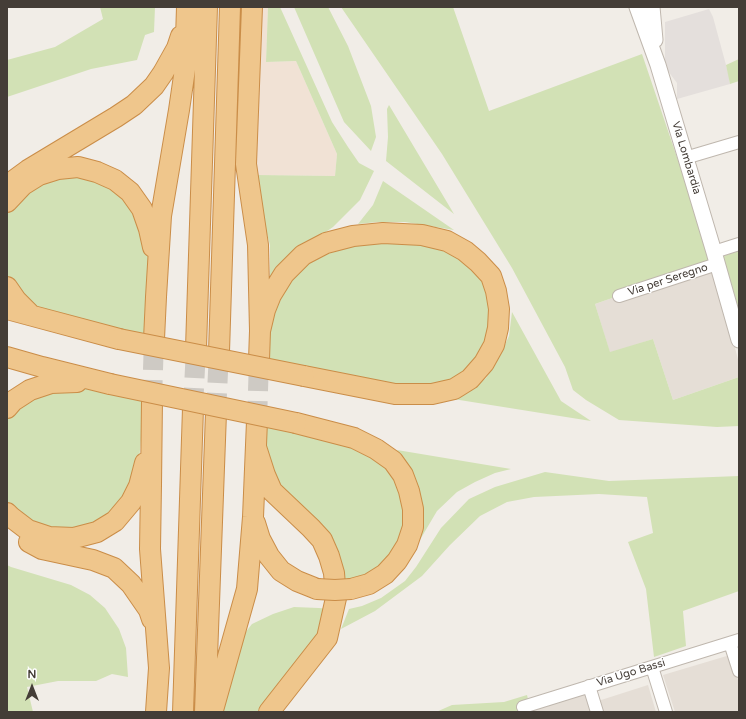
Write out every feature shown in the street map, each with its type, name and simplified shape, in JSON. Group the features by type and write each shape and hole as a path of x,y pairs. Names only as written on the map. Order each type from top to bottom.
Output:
{"highway":[{"path":"196,348 207,7"},
{"path":"219,352 230,7"},
{"path":"252,7 246,164 258,245 260,331 259,360"},
{"path":"7,188 13,181 28,170 134,105 154,86 178,48 187,13"},
{"path":"154,339 161,216 185,69 187,13"},
{"path":"7,202 23,185 39,175 58,169 78,167 97,172 115,180 130,192 142,209 153,247 156,297"},
{"path":"7,308 118,339 395,394 432,394 454,388 470,379 484,363 494,345 500,309 491,276 465,251 447,241 422,235 383,233 353,236 326,243 303,255 284,274 271,295 264,310 260,331"},
{"path":"7,287 16,300 33,316"},
{"path":"7,357 103,383 296,423 354,438 376,449 393,461 403,476 409,491 413,508 413,527 407,545 397,561 385,574 369,584 351,589 317,589 297,582 281,571 269,556 260,539 253,517"},
{"path":"7,408 13,401 30,390 51,384 103,383"},
{"path":"152,400 150,549 159,668 156,712"},
{"path":"183,712 193,408"},
{"path":"205,712 216,413"},
{"path":"7,513 11,518 28,530 49,537 74,538 97,532 115,521 131,502 139,486 146,458 151,420"},
{"path":"212,712 247,589 253,517 257,421"},
{"path":"256,448 272,491 322,540 334,573 336,598 327,638 269,712"},
{"path":"7,525 21,538 42,549 93,560 114,568 131,584 149,610 157,632"}],"street":[{"name":"Via Lombardia","path":"637,7 658,65 716,258"},
{"name":"Via Lombardia","path":"652,7 658,65"},
{"path":"685,158 739,142"},
{"path":"716,258 739,244"},
{"name":"Via per Seregno","path":"619,296 716,258 737,334"},
{"path":"734,641 739,671"},
{"name":"Via Ugo Bassi","path":"523,707 734,641"},
{"path":"652,667 666,712"},
{"path":"589,686 597,712"}],"shaded area":[{"path":"259,7 268,7 266,62 296,61 337,154 335,176 253,175"},
{"path":"709,9 713,17 730,84 677,99 677,83 665,67 665,22"},
{"path":"712,263 739,363 739,377 673,400 653,339 610,353 595,304"},
{"path":"730,655 739,683 739,712 675,712 663,675"},
{"path":"648,685 656,712 602,712 598,701"},
{"path":"585,693 591,712 531,712 531,711"}],"green space":[{"path":"100,7 155,7 154,32 145,35 137,60 91,69 7,97 7,60 55,47 103,19"},
{"path":"268,7 280,7 332,122 359,163 374,171 360,200 333,227 308,244 270,287 270,245 261,212 261,191 257,175 335,176 337,154 296,61 266,62"},
{"path":"294,7 328,7 348,46 371,106 376,137 371,151 344,122"},
{"path":"341,7 453,7 489,111 642,54 712,263 595,304 610,352 653,339 673,400 739,377 739,426 717,427 619,420 586,400 573,390 565,367 512,268 442,154"},
{"path":"739,59 739,81 730,84 726,65"},
{"path":"389,105 454,214 386,161 388,137 387,109"},
{"path":"72,173 124,192 148,239 149,261 146,338 49,314 29,303 9,282 7,276 7,216 10,208 25,191"},
{"path":"383,181 454,230 405,222 358,224 373,205"},
{"path":"351,241 423,241 466,255 493,292 492,338 464,374 444,384 389,386 265,361 267,328 279,292 308,259"},
{"path":"739,251 739,310 723,256"},
{"path":"512,312 561,401 591,421 447,398 455,397 468,392 486,378 498,359 509,336"},
{"path":"79,388 109,391 145,398 138,470 116,511 86,529 43,528 21,517 7,503 7,416 29,396"},
{"path":"263,423 329,433 394,469 408,512 398,550 371,576 345,584 280,490 265,458"},
{"path":"397,450 511,469 495,473 457,492 437,511 411,555 411,470"},
{"path":"545,472 609,481 739,476 739,591 683,611 686,646 654,657 646,589 628,542 653,533 647,497 599,494 534,497 507,502 480,516 450,545 422,576 375,611 341,629 349,609 362,606 381,598 405,581 416,567 441,528 469,499 495,487"},
{"path":"7,565 71,585 90,595 105,608 119,629 126,648 128,677 112,674 96,681 58,681 27,687 33,712 7,712"},
{"path":"294,607 329,609 326,624 263,712 223,712 226,687 241,638 252,624 273,614"},
{"path":"527,695 531,712 436,712 452,705 504,702"}],"tunnel":[{"path":"152,400 154,339"},
{"path":"193,408 196,348"},
{"path":"216,413 219,352"},
{"path":"257,421 259,360"}]}
